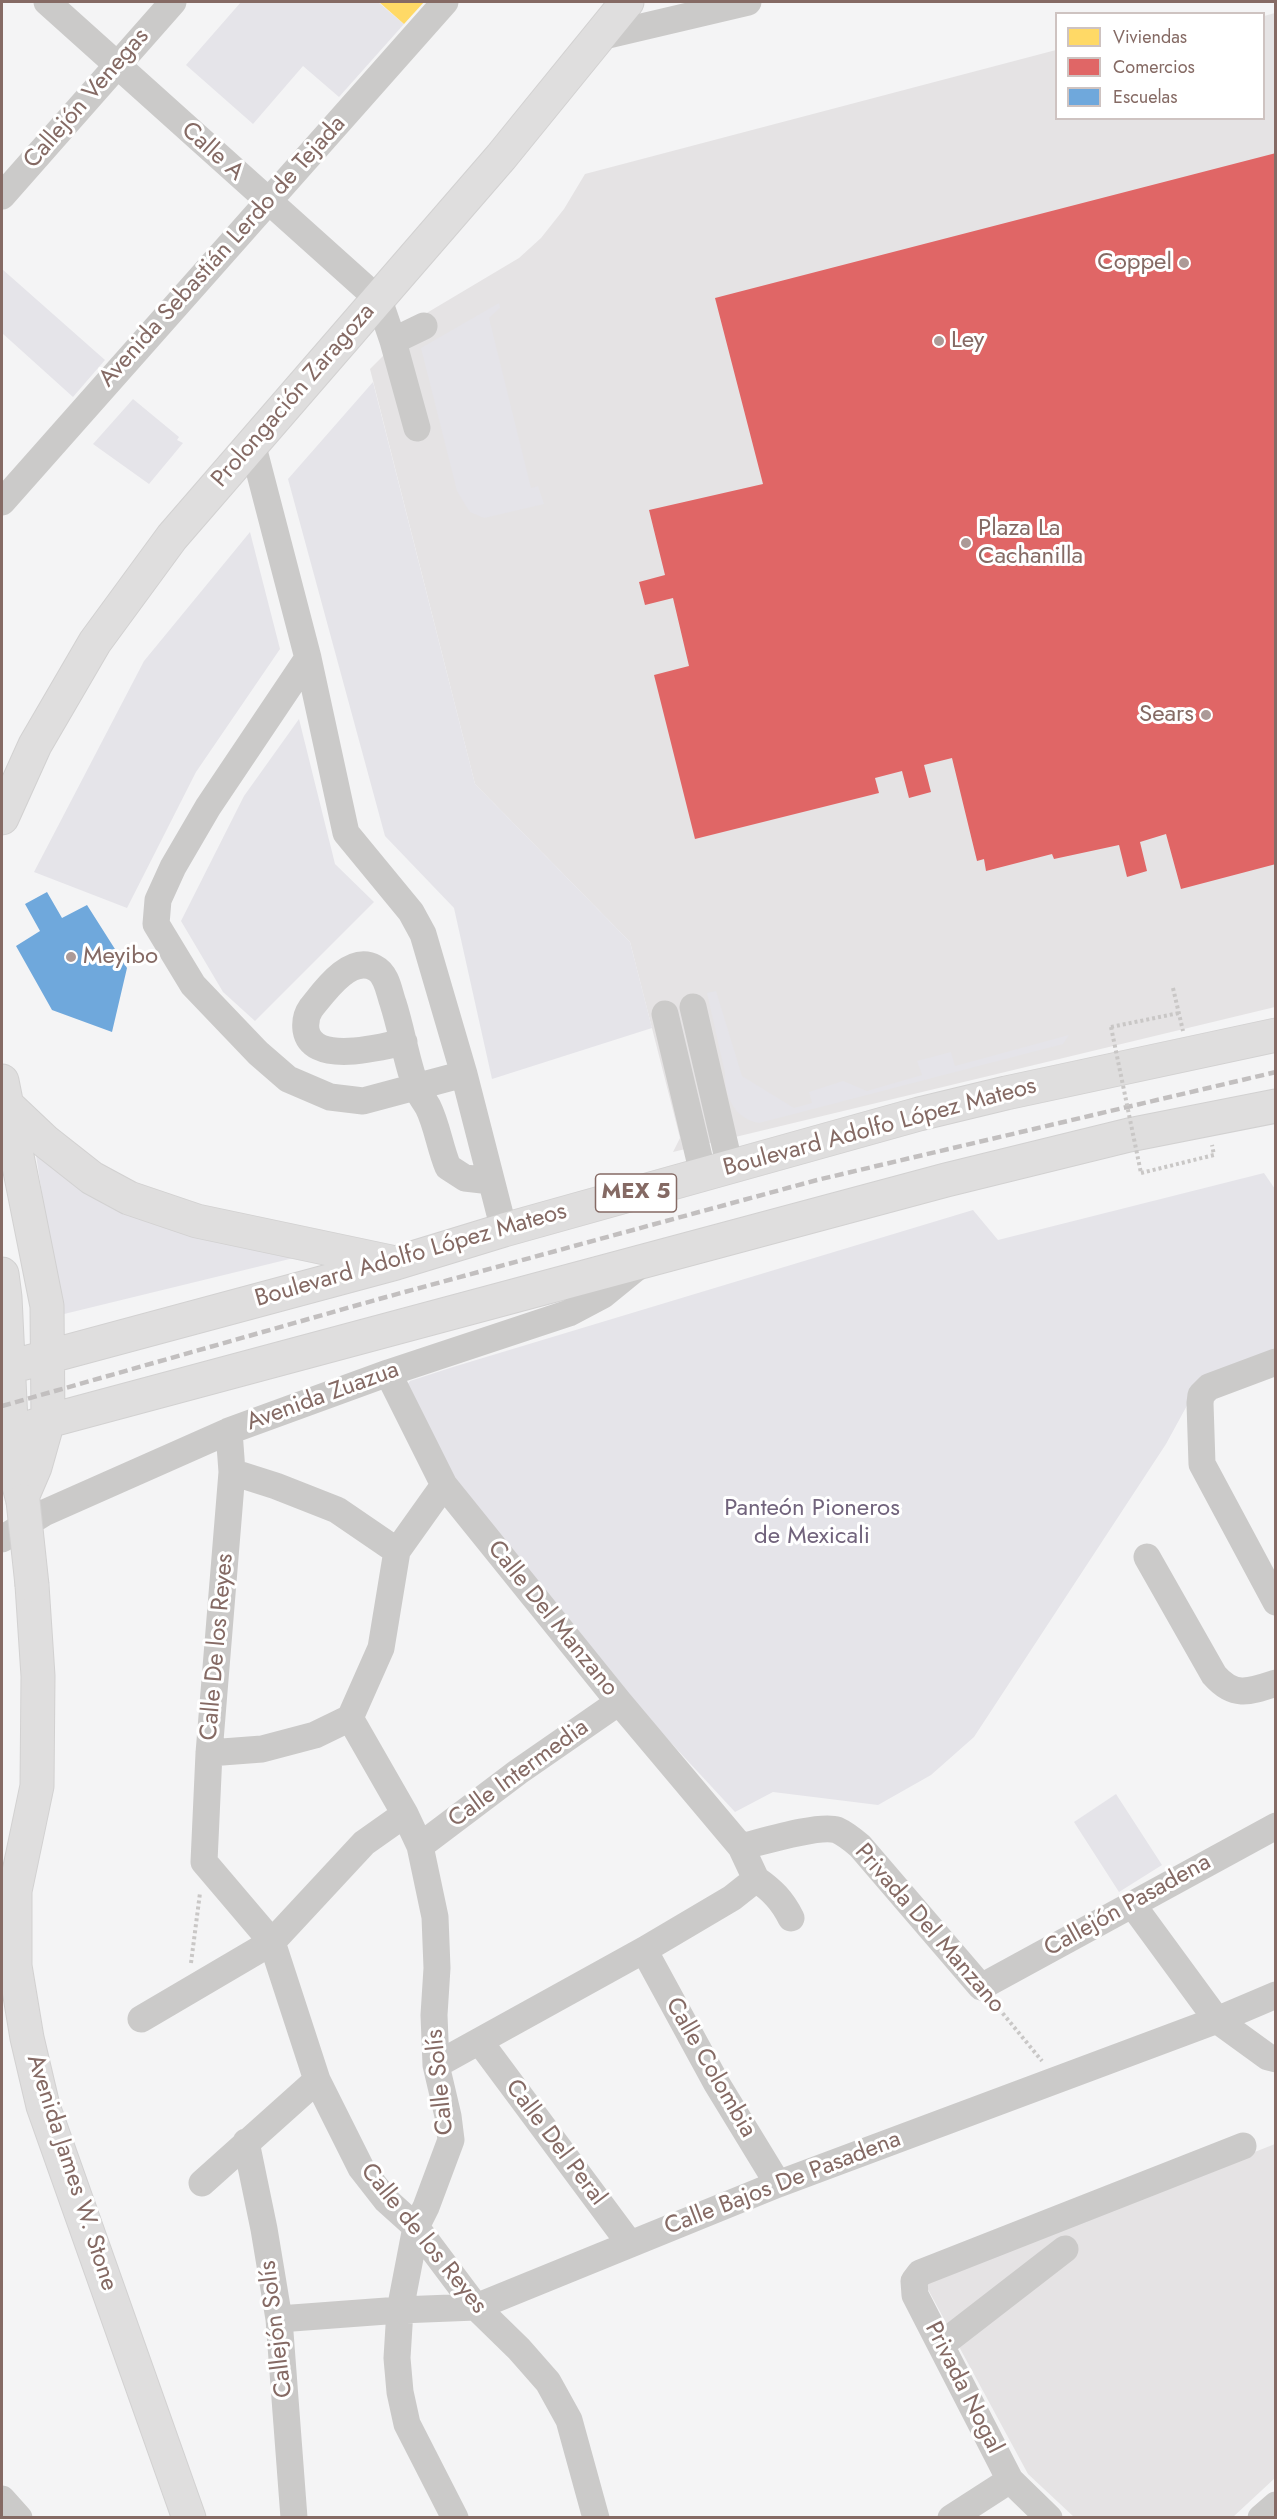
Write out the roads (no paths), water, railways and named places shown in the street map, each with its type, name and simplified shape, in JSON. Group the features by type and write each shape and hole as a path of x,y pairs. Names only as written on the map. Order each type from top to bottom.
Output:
{"main road":[{"name":"Prolongación Zaragoza","path":"2,818 35,745 95,642 172,537 501,157 595,38 627,2"},
{"name":"Boulevard Adolfo López Mateos","path":"5,1368 396,1263 504,1230 1006,1092 1275,1035"},
{"path":"5,1094 45,1141 92,1178 129,1198 197,1221 396,1263"},
{"path":"5,1094 46,1306 47,1356"},
{"path":"6,1436 48,1421 946,1180 1129,1136 1275,1106"},
{"path":"2,1274 5,1297 5,1368"},
{"name":"Avenida James W. Stone","path":"17,1490 35,1467 48,1421 47,1356"},
{"name":"Avenida James W. Stone","path":"5,1368 6,1436 13,1463 32,1585 38,1676 37,1786 15,1891 15,1966 27,2038 44,2106 189,2517"}],"street":[{"name":"Calle A","path":"47,2 267,202 379,300"},
{"name":"Callejón Venegas","path":"2,196 173,2"},
{"name":"Avenida Sebastián Lerdo de Tejada","path":"2,502 445,2"},
{"path":"595,38 748,2"},
{"path":"379,300 417,428"},
{"path":"393,341 424,326"},
{"path":"252,443 308,658 346,833 411,912 423,934 464,1074 504,1230"},
{"path":"308,658 208,807 172,867 158,900 156,924 194,985 258,1053 288,1079 330,1097 363,1101 464,1074"},
{"path":"693,1007 717,1171"},
{"path":"665,1014 717,1171"},
{"path":"404,1042 417,1087 428,1108 448,1167 465,1178 492,1181"},
{"name":"Avenida Zuazua","path":"2,1539 44,1513 229,1431 388,1373 569,1313 603,1295 644,1261"},
{"path":"1275,1362 1209,1387 1202,1395 1200,1403 1203,1464 1275,1602"},
{"name":"Calle Del Manzano","path":"388,1373 444,1485 619,1702 741,1847"},
{"name":"Calle De los Reyes","path":"204,1862 209,1753 232,1472 229,1431"},
{"path":"232,1472 276,1486 337,1510 397,1551"},
{"path":"209,1753 262,1749 315,1735 351,1718 381,1648 397,1551 444,1485"},
{"path":"1147,1557 1220,1683 1239,1692 1275,1683"},
{"name":"Calle Intermedia","path":"420,1846 518,1772 619,1702"},
{"name":"Calle Solís","path":"351,1718 405,1814 420,1846 435,1917 436,2065 451,2140 426,2207 416,2227 400,2310 397,2358 400,2392 407,2424 455,2517"},
{"path":"141,2019 273,1942 364,1843 405,1814"},
{"name":"Callejón Pasadena","path":"981,1987 1275,1826"},
{"name":"Privada Del Manzano","path":"741,1847 819,1829 835,1830 849,1836 981,1987"},
{"path":"741,1847 756,1879 770,1888 782,1901 791,1918"},
{"name":"Calle de los Reyes","path":"204,1862 273,1942 317,2080 361,2168 386,2200 416,2227 476,2307 519,2349 548,2382 569,2420 596,2517"},
{"path":"436,2065 644,1950 732,1898 756,1879"},
{"path":"1132,1904 1217,2020 1275,2059"},
{"name":"Calle Colombia","path":"644,1950 717,2084 778,2184"},
{"name":"Calle Bajos De Pasadena","path":"279,2319 476,2307 778,2184 1217,2020 1275,1995"},
{"name":"Calle Del Peral","path":"480,2042 630,2244"},
{"path":"202,2182 317,2080"},
{"name":"Callejón Solís","path":"246,2142 279,2319 294,2517"},
{"name":"Privada Nogal","path":"1049,2517 1010,2480 915,2295 914,2281 920,2273 1243,2146"},
{"path":"941,2345 1065,2249"},
{"path":"951,2517 1010,2480"},
{"path":"2,2499 19,2517"},
{"path":"1261,2517 1275,2505"}],"railway":[{"path":"2,1406 379,1299 817,1180 1276,1072"}],"place":[{"name":"Coppel","path":"1184,263"},
{"name":"Ley","path":"939,341"},
{"name":"Plaza La Cachanilla","path":"966,543"},
{"name":"Sears","path":"1206,715"},
{"name":"Meyibo","path":"71,957"}],"park label":[{"name":"Panteón Pioneros de Mexicali","path":"812,1523"}]}
